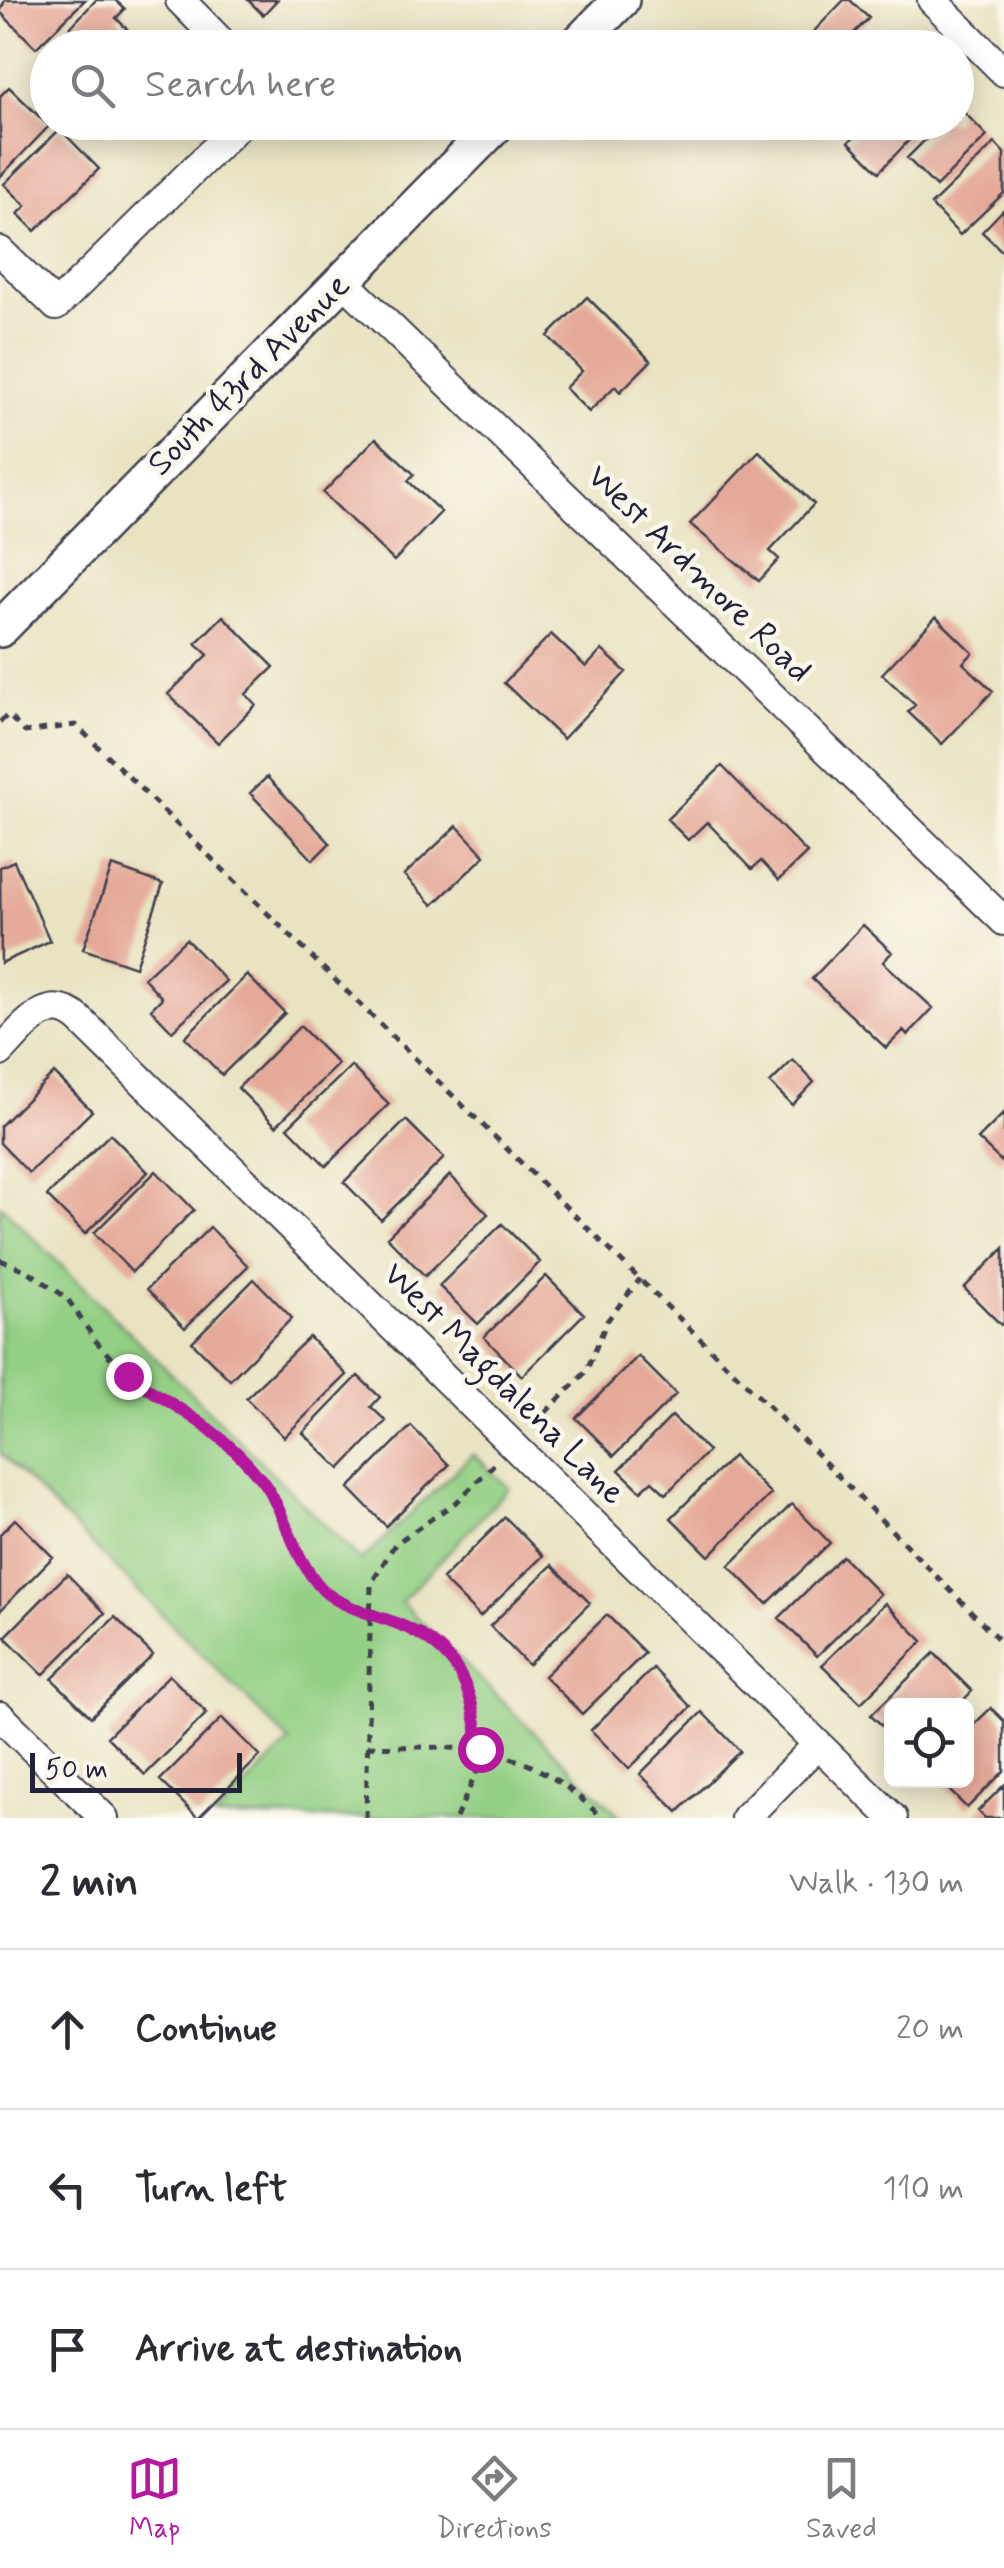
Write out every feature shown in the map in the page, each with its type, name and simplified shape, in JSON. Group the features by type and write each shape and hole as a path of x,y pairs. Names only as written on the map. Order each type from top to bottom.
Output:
{"street":[{"path":"180,0 209,30"},
{"path":"592,30 621,0"},
{"path":"932,0 962,30"},
{"path":"974,42 1004,72"},
{"path":"0,251 56,306 224,140"},
{"name":"South 43rd Avenue","path":"7,608 481,140"},
{"name":"West Ardmore Road","path":"342,280 1004,921"},
{"name":"West Magdalena Lane","path":"0,1052 39,1012 61,1007 80,1020 893,1818"},
{"path":"0,1716 104,1818"},
{"path":"746,1818 817,1745"}],"path":[{"path":"0,722 8,715 25,732 76,725 640,1279 1004,1644"},
{"path":"0,1260 28,1271 67,1298 94,1340 128,1376 214,1431 262,1479 299,1559 325,1593 369,1614 422,1632 458,1668 474,1704 480,1749 478,1769 456,1818"},
{"path":"534,1424 586,1372 607,1321 640,1279"},
{"path":"366,1818 371,1584 395,1544 458,1500 494,1464"},
{"path":"367,1746 480,1749 510,1754 544,1770 602,1818"}],"green space":[{"path":"0,1205 361,1561 473,1454 509,1488 401,1602 622,1818 214,1818 290,1742 0,1453"}],"building":[{"path":"5,0 85,0 54,30 30,30 30,42 0,12"},
{"path":"96,0 115,0 125,9 116,18 128,30 68,30"},
{"path":"248,0 277,0 263,15"},
{"path":"844,0 850,0 869,18 857,30 815,30"},
{"path":"9,87 30,107 30,140 36,140 0,177 0,96"},
{"path":"974,123 987,136 936,187 907,158 925,140 974,140"},
{"path":"49,140 71,140 99,169 35,231 18,214 26,206 4,184"},
{"path":"851,140 909,140 879,172"},
{"path":"995,143 1004,153 1004,193 960,235 931,205"},
{"path":"1004,209 1004,253 982,232"},
{"path":"587,297 651,361 620,392 615,386 589,412 565,388 582,371 548,336"},
{"path":"376,438 414,474 408,481 441,512 394,561 323,493"},
{"path":"759,451 814,504 770,551 779,559 759,581 690,524"},
{"path":"223,616 274,667 246,694 256,705 218,743 168,694 208,655 196,643"},
{"path":"936,617 973,653 963,663 993,691 942,744 908,712 915,705 882,674"},
{"path":"551,634 586,667 602,650 626,672 563,739 504,683"},
{"path":"722,766 807,853 779,880 761,861 752,869 707,822 688,840 667,819"},
{"path":"267,777 330,843 313,860 250,793"},
{"path":"457,826 485,856 433,905 404,875"},
{"path":"14,861 50,941 1,963 0,867"},
{"path":"112,866 163,884 135,967 83,949"},
{"path":"863,925 892,952 883,962 933,1008 908,1035 903,1031 886,1048 812,979"},
{"path":"186,939 226,981 172,1031 151,1009 162,998 144,978"},
{"path":"247,975 285,1013 222,1075 185,1037"},
{"path":"300,1026 338,1064 276,1126 238,1088"},
{"path":"793,1060 814,1082 792,1105 770,1083"},
{"path":"351,1066 389,1104 326,1166 288,1127"},
{"path":"54,1073 92,1111 29,1173 0,1143 0,1126"},
{"path":"1004,1113 1004,1164 978,1139"},
{"path":"406,1120 444,1158 381,1220 344,1182"},
{"path":"110,1134 148,1172 85,1234 47,1196"},
{"path":"156,1171 194,1210 132,1272 94,1233"},
{"path":"450,1175 488,1214 425,1276 387,1237"},
{"path":"502,1224 540,1262 478,1324 439,1286"},
{"path":"210,1227 248,1266 185,1328 147,1289"},
{"path":"1004,1248 1004,1322 1001,1325 964,1288"},
{"path":"546,1276 584,1314 522,1376 484,1337"},
{"path":"254,1279 292,1318 230,1380 192,1342"},
{"path":"309,1337 347,1375 284,1437 246,1398"},
{"path":"638,1356 676,1394 614,1456 576,1418"},
{"path":"358,1376 380,1397 371,1407 386,1421 340,1469 303,1433"},
{"path":"672,1416 708,1451 666,1494 652,1481 641,1491 619,1470"},
{"path":"411,1426 449,1465 386,1526 349,1488"},
{"path":"733,1456 771,1494 709,1556 671,1518"},
{"path":"792,1504 830,1543 767,1604 729,1566"},
{"path":"505,1517 543,1556 480,1617 442,1579"},
{"path":"15,1519 53,1557 0,1611 0,1534"},
{"path":"842,1556 880,1594 817,1656 779,1618"},
{"path":"552,1565 590,1603 528,1665 490,1626"},
{"path":"67,1574 105,1613 43,1675 5,1637"},
{"path":"885,1603 923,1641 861,1703 822,1665"},
{"path":"607,1615 645,1653 582,1714 544,1676"},
{"path":"115,1617 153,1655 91,1717 52,1679"},
{"path":"934,1653 972,1691 965,1698 888,1698"},
{"path":"653,1668 691,1707 629,1769 591,1730"},
{"path":"169,1675 207,1713 145,1775 107,1737"},
{"path":"884,1702 884,1727 871,1715"},
{"path":"991,1708 1004,1721 1004,1771 967,1808 947,1788 974,1788 974,1724"},
{"path":"702,1712 740,1751 678,1812 640,1774"},
{"path":"222,1718 260,1756 198,1818 160,1780"},
{"path":"1004,1785 1004,1818 985,1818 978,1811"}],"route":[{"path":"128,1376 214,1431 262,1479 299,1559 325,1593 369,1614 422,1632 458,1668 474,1704 480,1749"}]}
